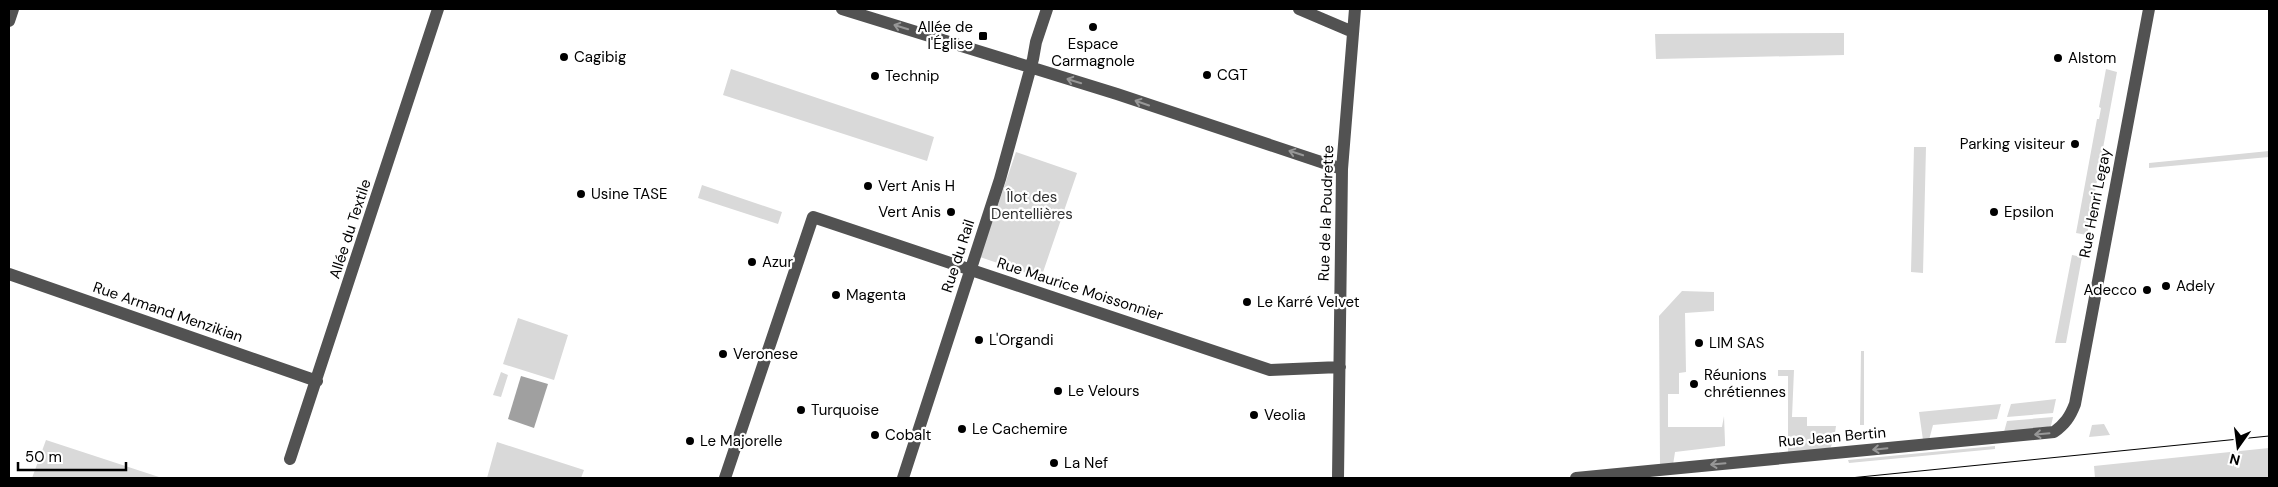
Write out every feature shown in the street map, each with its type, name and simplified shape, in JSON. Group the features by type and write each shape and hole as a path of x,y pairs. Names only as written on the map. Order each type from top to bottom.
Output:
{"street":[{"path":"9,21 13,9"},
{"name":"Allée du Textile","path":"290,458 438,9"},
{"path":"842,9 1117,94 1342,169"},
{"name":"Rue du Rail","path":"903,478 1000,179 1031,68 1036,42 1047,9"},
{"path":"1298,9 1353,32"},
{"name":"Rue de la Poudrette","path":"1338,478 1342,169 1355,9"},
{"name":"Rue Henri Legay","path":"2075,404 2149,9"},
{"name":"Rue Maurice Moissonnier","path":"725,478 813,217 1270,370 1340,367"},
{"name":"Rue Armand Menzikian","path":"9,274 317,380"},
{"name":"Rue Jean Bertin","path":"1576,478 2054,432 2070,418 2075,404"}],"green space":[{"path":"1844,33 1844,55 1656,59 1655,34"},
{"path":"731,69 934,137 927,161 723,95"},
{"path":"2106,69 2117,72 2087,235 2076,233 2097,119 2099,119 2101,108 2099,107"},
{"path":"1914,147 1926,147 1923,273 1911,272"},
{"path":"2269,151 2269,157 2149,168 2149,163"},
{"name":"Îlot des Dentellières","path":"1016,152 1077,173 1041,278 980,257"},
{"path":"702,185 782,212 778,224 698,198"},
{"path":"2072,255 2082,257 2066,343 2055,343"},
{"path":"1682,291 1714,292 1714,311 1685,313 1686,372 1679,373 1679,394 1668,394 1668,427 1722,427 1724,416 1725,446 1675,452 1673,465 1660,465 1659,316"},
{"path":"518,318 568,335 554,380 503,364"},
{"path":"1861,351 1864,351 1864,425 1860,425"},
{"path":"1778,370 1794,370 1792,417 1807,417 1807,426 1836,426 1830,449 1788,453 1788,376 1778,376"},
{"path":"501,372 508,375 501,397 493,395"},
{"path":"2056,399 2053,413 2007,417 2011,404"},
{"path":"2001,404 1997,419 1933,425 1929,440 1923,440 1919,412"},
{"path":"2053,417 2051,426 2048,427 2004,432 2007,421"},
{"path":"2104,424 2110,435 2089,437 2092,425"},
{"path":"46,440 162,478 32,478"},
{"path":"497,442 584,470 581,478 487,478"},
{"path":"1995,446 1995,449 1849,463 1848,460"},
{"path":"2269,448 2269,478 2095,478 2094,466"}],"shaded area":[{"path":"521,376 548,384 534,428 508,419"}],"tram line":[{"path":"1850,478 2269,436"}],"place":[{"name":"Espace Carmagnole","path":"1093,27"},
{"name":"Allée de l'Église","path":"983,36"},
{"name":"Cagibig","path":"564,57"},
{"name":"Alstom","path":"2058,58"},
{"name":"CGT","path":"1207,75"},
{"name":"Technip","path":"875,76"},
{"name":"Parking visiteur","path":"2075,144"},
{"name":"Vert Anis H","path":"868,186"},
{"name":"Usine TASE","path":"581,194"},
{"name":"Vert Anis","path":"951,212"},
{"name":"Epsilon","path":"1994,212"},
{"name":"Azur","path":"752,262"},
{"name":"Adely","path":"2166,286"},
{"name":"Adecco","path":"2147,290"},
{"name":"Magenta","path":"836,295"},
{"name":"Le Karré Velvet","path":"1247,302"},
{"name":"L'Organdi","path":"979,340"},
{"name":"LIM SAS","path":"1699,343"},
{"name":"Veronese","path":"723,354"},
{"name":"Réunions chrétiennes","path":"1694,384"},
{"name":"Le Velours","path":"1058,391"},
{"name":"Turquoise","path":"801,410"},
{"name":"Veolia","path":"1254,415"},
{"name":"Le Cachemire","path":"962,429"},
{"name":"Cobalt","path":"875,435"},
{"name":"Le Majorelle","path":"690,441"},
{"name":"La Nef","path":"1054,463"}]}
